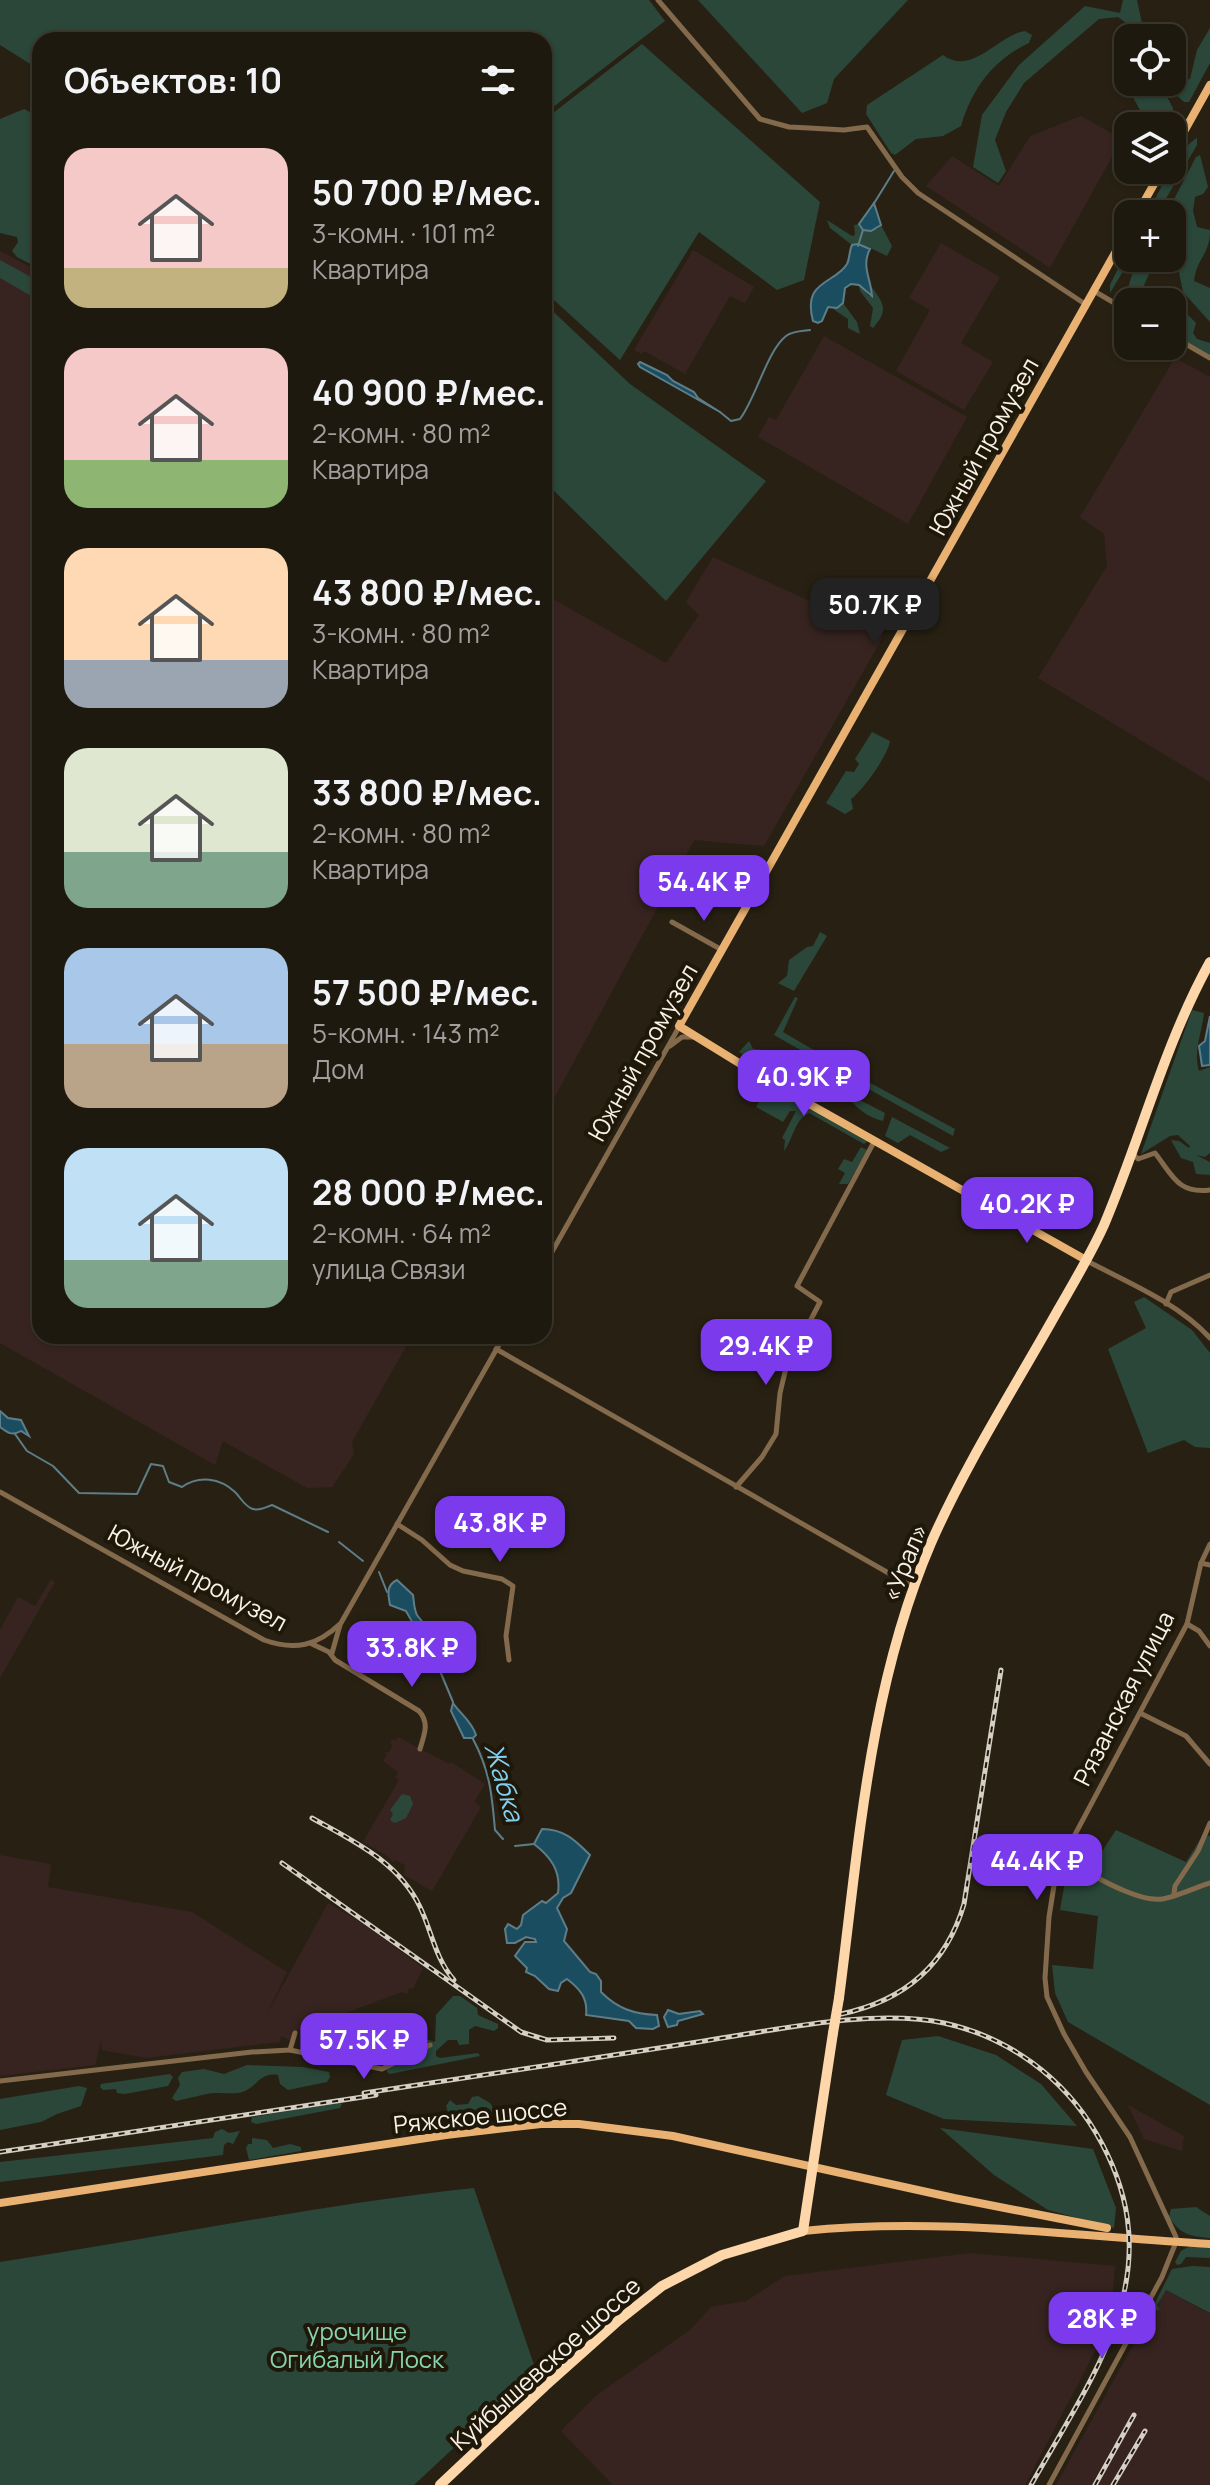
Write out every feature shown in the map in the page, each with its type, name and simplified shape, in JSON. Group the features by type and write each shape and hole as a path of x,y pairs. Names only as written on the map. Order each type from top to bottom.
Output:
{"highway":[{"name":"«Урал»","path":"803,2231 878,1711 896,1639 913,1587 957,1489 1103,1226 1171,1042 1210,962"},
{"name":"Куйбышевское шоссе","path":"440,2485 545,2386 662,2286 722,2255 803,2231"}],"main road":[{"path":"1186,128 1210,85"},
{"name":"Южный промузел","path":"679,1026 1114,255"},
{"path":"691,1003 689,1023 698,1038"},
{"path":"679,1026 1086,1260"},
{"name":"Ряжское шоссе","path":"0,2203 446,2135 541,2124 592,2125 637,2129 1054,2217 1107,2231"},
{"name":"Ряжское шоссе","path":"1054,2217 1091,2230 1107,2231"},
{"name":"Куйбышевское шоссе","path":"803,2231 883,2226 1107,2231 1210,2242"},
{"name":"Куйбышевское шоссе","path":"1056,2232 1091,2230"}],"street":[{"path":"658,0 760,119 789,127 844,130 867,127 902,177 918,193 1086,304"},
{"path":"1094,291 1114,303"},
{"path":"1186,344 1210,358"},
{"path":"672,922 722,950"},
{"name":"Южный промузел","path":"552,1252 679,1026"},
{"path":"666,1049 682,1037 698,1038"},
{"path":"736,1487 762,1457 776,1434 786,1368 820,1302 797,1286 875,1140"},
{"path":"1131,1153 1138,1159 1155,1153 1185,1189 1193,1192 1210,1190"},
{"path":"1086,1260 1192,1320 1210,1338"},
{"path":"1166,1304 1171,1292 1210,1275"},
{"name":"Южный промузел","path":"0,1492 264,1640 288,1647 311,1643 321,1640 341,1623 499,1344"},
{"path":"496,1349 913,1587"},
{"path":"397,1524 422,1540 450,1565 463,1571 502,1579 513,1586 506,1636 509,1660"},
{"name":"Рязанская улица","path":"1176,2239 1130,2137 1086,2072 1047,1997 1046,1952 1055,1879 1062,1859 1187,1624 1201,1563 1210,1544"},
{"path":"1201,1563 1210,1565"},
{"path":"332,1654 341,1623"},
{"path":"1187,1624 1199,1631 1210,1646"},
{"path":"311,1643 419,1711 425,1717 426,1726 420,1749"},
{"path":"1140,1713 1186,1736 1210,1764"},
{"path":"1174,1894 1175,1886 1198,1851 1210,1823"},
{"path":"1062,1859 1145,1899 1167,1899 1210,1883"},
{"path":"290,2050 295,2033"},
{"path":"0,2081 290,2050 382,2069 430,2045"},
{"path":"1049,2485 1162,2277 1176,2239"}],"shaded area":[{"path":"1081,116 1114,135 1114,153 1050,268 926,186 952,156 999,186 1030,136"},
{"path":"941,243 1000,277 961,343 993,362 964,410 896,371 930,310 909,298"},
{"path":"693,250 754,287 745,303 730,296 685,374 644,351 642,354 634,350"},
{"path":"0,251 32,268 32,1344 407,1344 352,1442 354,1454 332,1487 307,1488 223,1441 215,1465 0,1343"},
{"path":"824,336 967,417 908,524 758,437 769,417 776,420"},
{"path":"1174,360 1210,377 1210,782 1038,678 1107,566 1104,534 1080,517"},
{"path":"713,557 884,635 764,846 694,840 552,1102 552,599 666,663 699,615 686,602"},
{"path":"51,1579 55,1582 0,1678 0,1630 18,1597 35,1606"},
{"path":"398,1737 449,1764 451,1762 485,1784 474,1802 481,1807 432,1891 404,1875 405,1865 395,1860 393,1862 363,1842 399,1780 395,1778 398,1772 383,1761 387,1755 384,1752 389,1752 393,1745 390,1743 392,1739 396,1741"},
{"path":"0,1855 51,1864 48,1887 192,1912 287,1972 266,2016 328,1903 364,1924 423,1968 413,1989 409,1988 407,1994 402,1992 300,2030 291,2041 281,2036 280,2042 146,2058 102,2050 101,2041 95,2065 0,2076"},
{"path":"1128,2105 1184,2136 1182,2151 1144,2139"},
{"path":"970,2253 1115,2266 1110,2323 1025,2485 613,2485 561,2431 598,2394 690,2330 711,2307 746,2301 785,2276"},
{"path":"1164,2289 1210,2314 1210,2485 1056,2485"}],"green space":[{"path":"0,0 649,0 665,21 552,108 552,32 32,32 32,65 0,45"},
{"path":"698,0 908,0 834,79 827,103 802,113"},
{"path":"1123,0 1137,0 1142,24 1125,24 1118,17 1099,19 1024,83 1006,112 995,140 1006,171 998,183 973,167 982,115 1019,65 1085,6 1120,13"},
{"path":"1210,28 1210,63 1189,102 1184,102 1178,96 1186,96 1186,79 1190,79 1197,50"},
{"path":"1025,31 1032,35 1029,43 1005,57 986,76 971,99 961,126 943,136 916,139 895,155 891,153 866,114 867,105 943,55 964,61 975,58"},
{"path":"642,44 820,202 804,280 777,290 699,232 620,360 552,298 552,114"},
{"path":"1132,96 1167,96 1173,108 1173,112 1141,112"},
{"path":"24,109 32,113 32,265 12,251 18,242 17,237 0,233 0,119"},
{"path":"1197,138 1197,145 1186,164 1186,148"},
{"path":"1200,155 1208,187 1203,194 1195,197 1193,211 1197,227 1210,230 1208,245 1194,281 1210,288 1210,322 1186,295 1179,272 1186,272 1186,200 1174,200 1182,184 1186,184 1186,176"},
{"path":"1163,184 1174,184 1165,200 1155,200"},
{"path":"827,220 852,236 855,235 854,225 878,229 881,225 892,246 887,256 868,247 852,245 830,228"},
{"path":"0,260 32,278 32,296 0,278"},
{"path":"1116,272 1123,272 1110,293"},
{"path":"1133,272 1148,272 1143,288 1128,288"},
{"path":"859,284 869,296 873,294 871,286 882,302 883,312 873,328 870,326 873,308 860,291"},
{"path":"843,303 857,322 860,334 848,328 848,319 833,309"},
{"path":"552,311 630,384 766,481 666,601 552,489"},
{"path":"1186,313 1196,323 1193,333 1197,339 1210,343 1210,356 1186,343"},
{"path":"872,732 890,741 888,748 874,772 851,799 853,809 845,814 826,803 846,771 854,772 859,764 855,759"},
{"path":"820,932 827,936 794,991 778,983 787,976 789,960 813,946"},
{"path":"795,997 798,998 783,1032 829,1059 834,1069 774,1035"},
{"path":"1192,1010 1204,1013 1197,1049 1199,1071 1210,1067 1210,1153 1205,1157 1196,1155 1210,1162 1210,1175 1196,1174 1193,1162 1181,1158 1171,1140 1190,1146 1178,1135 1170,1136 1141,1154"},
{"path":"749,1041 753,1049 763,1050 885,1113 883,1121 768,1058 754,1062 739,1052"},
{"path":"841,1067 955,1129 953,1136 838,1072"},
{"path":"769,1085 869,1140 864,1144 809,1113 797,1125 784,1151 785,1140 782,1138 796,1111 790,1111 783,1122 756,1107"},
{"path":"892,1117 950,1148 941,1152 910,1135 898,1143 885,1136"},
{"path":"861,1147 867,1150 848,1184 839,1184 845,1173 838,1169 844,1159 852,1162"},
{"path":"1144,1297 1192,1330 1210,1353 1210,1448 1195,1447 1184,1440 1148,1453 1108,1349 1146,1328 1134,1302"},
{"path":"402,1794 410,1796 413,1804 406,1818 395,1823 390,1820 393,1814 390,1810"},
{"path":"1116,1830 1186,1862 1203,1835 1210,1836 1210,2105 1068,2022 1055,1993 1052,1965 1093,1969 1098,1916 1060,1910 1067,1870 1076,1851 1097,1859"},
{"path":"453,1996 460,1996 477,2008 478,2015 498,2024 498,2028 494,2031 475,2026 469,2030 469,2044 459,2045 457,2040 448,2040 436,2051 436,2056 478,2053 480,2056 390,2074 387,2072 385,2061 388,2058 423,2038 435,2042 436,2015"},
{"path":"938,2036 996,2055 1041,2084 1077,2126 944,2119 886,2095 902,2040"},
{"path":"247,2065 303,2067 329,2072 330,2077 327,2082 288,2090 280,2084 278,2075 272,2075 241,2092 211,2093 176,2101 172,2098 180,2085 178,2078 182,2072 204,2069 224,2074"},
{"path":"170,2074 173,2077 168,2086 125,2094 100,2087 101,2084"},
{"path":"79,2086 87,2088 81,2106 41,2122 0,2130 0,2099"},
{"path":"478,2096 490,2103 497,2114 496,2121 491,2124 486,2121 487,2113 464,2117 448,2113 446,2106 450,2100 456,2105 468,2104 472,2097"},
{"path":"339,2102 342,2104 340,2108 256,2124 251,2122 252,2117"},
{"path":"940,2128 1093,2149 1116,2208 1114,2228 1048,2210 994,2175"},
{"path":"222,2129 229,2133 240,2131 233,2144 228,2142 224,2145 223,2155 0,2182 0,2162 213,2138 215,2132"},
{"path":"252,2138 267,2140 273,2148 290,2144 301,2147 301,2151 249,2160 246,2148 252,2144"},
{"name":"урочище Огибалый Лоск","path":"474,2188 536,2371 414,2485 0,2485 0,2262 296,2213"},
{"path":"1196,2207 1210,2216 1210,2238 1186,2234 1169,2217 1171,2209"},
{"path":"1190,2246 1210,2248 1210,2258 1186,2257 1177,2265 1175,2262 1181,2251"},
{"path":"1210,2267 1210,2313 1166,2290 1157,2305 1160,2310 1156,2310 1155,2303 1172,2269"}],"water":[{"path":"874,203 881,225 871,231 863,230 859,224"},
{"path":"852,245 870,249 866,267 872,296 859,285 851,284 845,288 843,303 837,308 828,307 822,321 813,321 811,308 816,290 842,271"},
{"path":"640,362 667,375 720,412 640,367"},
{"path":"1210,1016 1210,1065 1202,1066 1199,1046 1205,1041"},
{"path":"0,1411 8,1418 21,1420 29,1436 21,1431 10,1433 0,1427"},
{"path":"397,1580 413,1595 417,1615 442,1647 444,1655 440,1672 437,1670 438,1659 428,1650 406,1611 390,1605 389,1587"},
{"path":"453,1703 471,1725 476,1735 473,1738 464,1738 451,1711"},
{"path":"542,1829 563,1833 590,1855 571,1893 563,1898 557,1908 567,1929 564,1941 590,1972 596,1974 601,1981 601,1992 607,1998 627,2010 657,2015 659,2026 653,2029 636,2028 629,2021 586,2015 584,1999 572,1983 567,1979 558,1991 549,1989 526,1972 527,1968 515,1956 525,1942 536,1942 535,1939 526,1937 515,1943 507,1943 505,1929 508,1924 517,1929 523,1915 558,1893 554,1865 534,1844"},
{"path":"668,2010 679,2014 700,2011 703,2014 668,2027 664,2017"}],"waterway":[{"path":"873,205 894,171"},
{"path":"858,246 863,230"},
{"path":"720,412 731,421 740,419 779,343 791,333 810,330"},
{"name":"Жабка","path":"15,1434 27,1451 53,1466 79,1493 137,1494 151,1464 163,1466 169,1482 182,1487 195,1481 216,1481 229,1487 250,1508 258,1510 272,1505 328,1532"},
{"name":"Жабка","path":"339,1542 363,1561"},
{"name":"Жабка","path":"379,1572 387,1592"},
{"name":"Жабка","path":"440,1671 453,1702"},
{"name":"Жабка","path":"473,1739 489,1783 495,1830 503,1839"},
{"path":"515,1846 534,1844"}],"railway":[{"path":"841,2014 884,2000 919,1977 934,1963 956,1926 964,1904 1001,1670"},
{"path":"312,1818 374,1854 400,1877 420,1907 438,1954 454,1980"},
{"path":"282,1863 521,2032 547,2040 614,2038"},
{"path":"364,2093 856,2019 916,2019 944,2023 968,2029 1012,2049 1050,2077 1083,2113 1096,2133 1119,2182 1128,2228 1128,2273 1118,2316 1080,2400 1031,2485"},
{"path":"0,2152 376,2095"},
{"path":"1095,2485 1134,2415"},
{"path":"1113,2485 1145,2431"}]}
